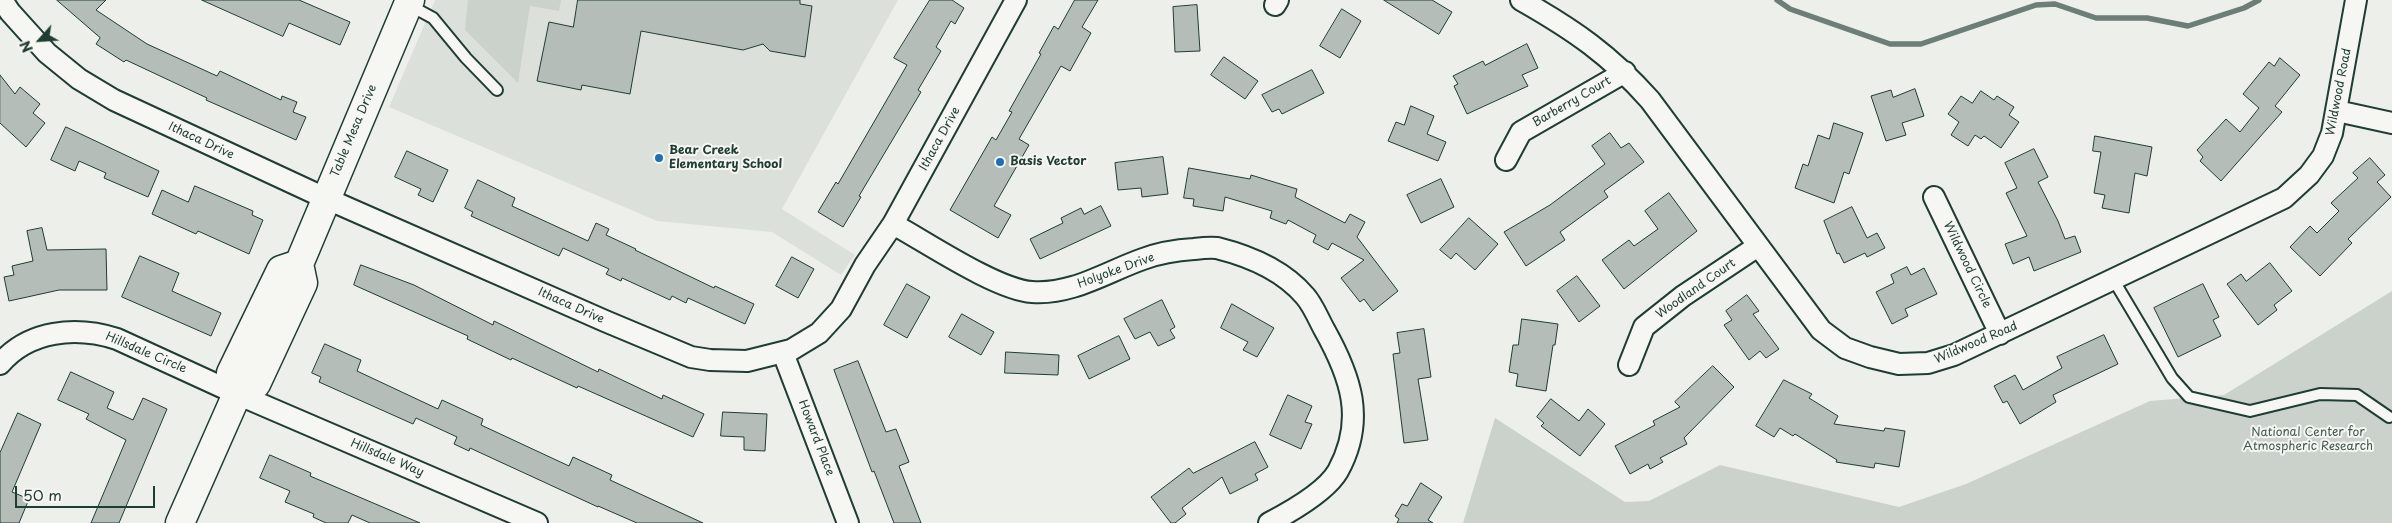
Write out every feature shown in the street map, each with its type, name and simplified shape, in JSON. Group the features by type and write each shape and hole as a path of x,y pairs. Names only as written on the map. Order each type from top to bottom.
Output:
{"street":[{"name":"Ithaca Drive","path":"2,0 10,12 47,53 86,83 114,100 325,198 605,321 691,356 710,360 747,361 783,354 819,333 841,309 865,265 893,224 1016,0"},
{"name":"Wildwood Road","path":"1521,0 1568,27 1598,48 1625,72 1650,100 1821,330 1845,348 1870,357 1899,364 1928,363 1954,355 2284,198 2309,175 2323,156 2337,112 2356,0"},
{"name":"Table Mesa Drive","path":"237,394 256,384 303,283 299,264 406,2"},
{"name":"Barberry Court","path":"1506,160 1521,132 1625,72"},
{"path":"2337,112 2392,123"},
{"name":"Wildwood Circle","path":"1934,197 2000,334"},
{"name":"Holyoke Drive","path":"893,224 1002,284 1030,292 1056,292 1101,278 1143,258 1178,250 1214,248 1248,257 1279,274 1306,296 1332,343 1352,392 1354,414 1350,443 1337,473 1314,495 1269,523"},
{"name":"Woodland Court","path":"1629,365 1644,327 1683,296 1758,246"},
{"name":"Hillsdale Circle","path":"0,364 7,356 32,340 66,330 96,332 117,339 237,394"},
{"name":"Howard Place","path":"783,354 848,523"},
{"path":"180,523 237,394"},
{"name":"Hillsdale Way","path":"237,394 537,523"}],"lane":[{"path":"406,2 433,18 466,58 497,90"},
{"path":"2113,279 2172,378 2189,398 2250,410 2320,394 2357,395 2389,417"}],"shaded area":[{"name":"Bear Creek Elementary School","path":"435,0 898,0 782,209 855,255 841,275 772,232 657,221 389,107"}],"green space":[{"path":"468,0 561,0 559,11 530,6 518,83 465,30"},
{"name":"National Center for Atmospheric Research","path":"2392,291 2392,523 1463,523 1495,418 1625,502 1649,501 1720,465 1899,507 1966,484 2150,401 2224,395"}],"building":[{"path":"57,0 106,0 96,10 147,44 217,76 220,71 281,100 282,96 297,102 293,112 306,117 296,140 206,100 207,98 126,60 124,62 96,44 100,38"},
{"path":"202,0 299,0 350,22 340,45 289,23 283,36"},
{"path":"578,0 800,0 800,4 812,6 805,57 770,51 763,44 743,50 641,31 630,94 582,85 581,90 537,81 549,22 573,27"},
{"path":"930,0 952,0 964,8 955,24 951,21 936,47 941,51 918,90 921,92 859,196 861,197 843,227 818,212 836,182 838,184 907,65 894,58"},
{"path":"1075,0 1098,0 1082,27 1091,33 1070,71 1061,66 1019,139 1029,145 994,206 1011,215 998,238 950,210 992,137 996,140 1012,112 1009,111 1041,54 1039,53 1054,26 1058,29"},
{"path":"1384,0 1432,0 1452,12 1439,34"},
{"path":"1197,5 1200,51 1175,52 1173,7"},
{"path":"1342,9 1361,21 1340,58 1320,46"},
{"path":"1527,44 1538,68 1522,75 1528,86 1467,114 1454,86 1458,84 1453,76 1483,61 1485,65"},
{"path":"1224,57 1258,81 1245,99 1211,75"},
{"path":"2280,58 2300,75 2275,106 2282,112 2221,181 2200,161 2203,157 2197,150 2226,119 2240,132 2259,108 2243,94 2269,62 2274,66"},
{"path":"1312,70 1324,93 1282,114 1279,109 1272,112 1262,95"},
{"path":"0,75 15,94 20,87 40,104 33,113 45,123 26,147 0,123"},
{"path":"1915,89 1924,116 1902,123 1906,135 1886,141 1871,96 1891,90 1893,97"},
{"path":"1981,91 1994,100 1997,96 2014,107 2009,115 2019,122 2001,148 1984,136 1981,139 1975,135 1968,146 1951,135 1959,122 1948,114 1961,96 1972,103"},
{"path":"1411,106 1434,116 1427,134 1446,142 1438,161 1388,141 1396,122 1404,125"},
{"path":"1834,123 1863,133 1849,174 1844,172 1834,203 1795,188 1803,164 1808,166 1818,135 1829,139"},
{"path":"66,127 159,171 148,197 104,178 106,173 79,161 75,171 51,160"},
{"path":"1610,133 1621,148 1629,143 1644,162 1604,191 1608,197 1560,232 1565,240 1526,266 1504,232 1550,205 1605,164 1592,146"},
{"path":"2095,136 2152,147 2147,176 2135,173 2129,213 2102,208 2105,195 2094,193 2101,152 2093,151"},
{"path":"2034,149 2048,177 2038,182 2065,239 2075,236 2081,252 2034,271 2029,257 2013,264 2005,244 2027,236 2006,193 2017,188 2005,163"},
{"path":"407,151 448,170 433,202 418,195 421,189 395,177"},
{"path":"1163,157 1168,194 1142,197 1141,188 1118,190 1115,163"},
{"path":"2370,158 2385,175 2377,182 2391,197 2348,239 2352,243 2320,276 2290,247 2310,226 2317,233 2339,211 2331,203 2358,178 2353,173"},
{"path":"1189,168 1250,179 1251,175 1297,189 1295,197 1345,223 1350,214 1365,222 1357,237 1398,291 1373,311 1364,299 1360,302 1341,278 1364,260 1332,243 1328,250 1313,242 1316,235 1288,220 1286,224 1270,218 1272,211 1225,197 1223,211 1193,206 1194,199 1184,198"},
{"path":"1441,179 1454,207 1421,223 1407,195"},
{"path":"478,180 515,198 512,206 588,241 596,223 609,229 606,235 635,250 714,288 715,286 754,304 745,324 688,298 686,303 672,296 670,300 622,278 621,281 606,274 609,269 563,248 559,256 471,216 473,212 465,208"},
{"path":"195,186 253,211 252,215 263,220 249,254 198,231 196,234 152,214 162,190 188,202"},
{"path":"1669,193 1697,231 1624,289 1602,260 1629,240 1634,246 1658,229 1645,211"},
{"path":"1101,206 1111,226 1040,259 1030,239 1063,223 1061,218 1081,208 1084,214"},
{"path":"1852,207 1867,238 1877,233 1885,248 1867,257 1865,253 1844,263 1839,253 1837,254 1824,221"},
{"path":"1469,218 1498,244 1475,270 1456,253 1451,259 1440,250"},
{"path":"42,228 47,250 106,249 107,290 59,290 9,301 4,277 14,275 12,266 33,261 27,231"},
{"path":"140,256 179,273 172,291 221,313 211,336 122,297"},
{"path":"792,257 814,269 798,298 776,286"},
{"path":"2270,263 2292,291 2274,305 2277,310 2258,325 2227,284 2241,274 2246,281"},
{"path":"361,265 414,285 493,325 494,321 598,372 599,369 662,399 663,395 704,414 693,437 512,358 511,360 467,339 468,336 354,285"},
{"path":"1907,267 1911,275 1924,268 1937,294 1905,309 1908,316 1892,324 1876,292 1894,283 1891,275"},
{"path":"1577,276 1600,306 1579,322 1557,291"},
{"path":"907,284 930,297 907,338 884,325"},
{"path":"2203,284 2219,317 2213,320 2221,336 2178,357 2154,308"},
{"path":"1747,295 1759,311 1753,314 1779,349 1766,358 1760,351 1749,360 1724,325 1732,320 1726,311"},
{"path":"1162,300 1175,327 1170,330 1175,338 1158,346 1150,332 1135,339 1124,319"},
{"path":"1232,304 1274,328 1257,357 1243,350 1248,342 1221,328"},
{"path":"962,314 994,332 981,355 949,337"},
{"path":"1522,319 1558,324 1546,391 1516,386 1518,374 1509,372 1513,345 1518,345"},
{"path":"1424,329 1431,377 1418,379 1428,440 1404,443 1393,354 1400,353 1397,333"},
{"path":"2104,335 2118,364 2053,395 2056,402 2020,424 2007,401 2003,403 1994,386 2015,375 2023,390 2062,368 2057,357"},
{"path":"1119,336 1130,359 1089,379 1078,356"},
{"path":"325,344 361,360 357,371 438,409 442,400 483,419 481,425 569,466 573,457 612,475 610,480 703,523 637,523 470,448 469,451 454,444 457,437 416,418 413,424 319,382 321,377 312,373"},
{"path":"1006,352 1059,355 1058,375 1005,373"},
{"path":"858,361 886,432 896,429 909,462 899,466 921,523 894,523 874,471 872,472 834,370"},
{"path":"1713,366 1734,387 1684,438 1687,444 1660,458 1663,462 1650,469 1648,464 1630,474 1615,446 1655,425 1653,421 1680,407 1675,402"},
{"path":"71,372 114,392 107,408 133,420 143,398 167,409 119,523 91,523 126,440 86,419 89,414 58,400"},
{"path":"1784,380 1812,394 1809,398 1838,416 1834,424 1884,431 1885,428 1905,431 1899,467 1875,463 1874,468 1836,462 1837,460 1795,434 1793,436 1780,428 1774,437 1756,426"},
{"path":"1288,395 1312,406 1305,422 1312,424 1301,449 1270,435"},
{"path":"1551,399 1579,421 1588,409 1605,424 1580,456 1541,426 1544,423 1537,417"},
{"path":"723,412 767,414 765,451 744,450 744,437 721,436"},
{"path":"18,413 41,424 12,492 29,499 19,523 0,523 0,453"},
{"path":"1255,442 1268,467 1255,474 1258,480 1230,494 1222,477 1182,508 1186,514 1175,523 1171,523 1151,497 1189,468 1193,473"},
{"path":"270,455 311,473 310,476 420,523 370,523 352,515 348,523 326,523 313,517 314,514 285,502 290,491 260,478"},
{"path":"1421,483 1442,497 1428,520 1433,523 1397,523 1399,519 1395,516 1402,504 1407,506"}],"waterway":[{"path":"1777,0 1790,9 1890,44 1921,44 2036,5 2055,4 2096,18 2147,18 2188,26 2244,8 2259,0"}],"place":[{"name":"Bear Creek Elementary School","path":"659,158"},
{"name":"Basis Vector","path":"1000,162"}]}
